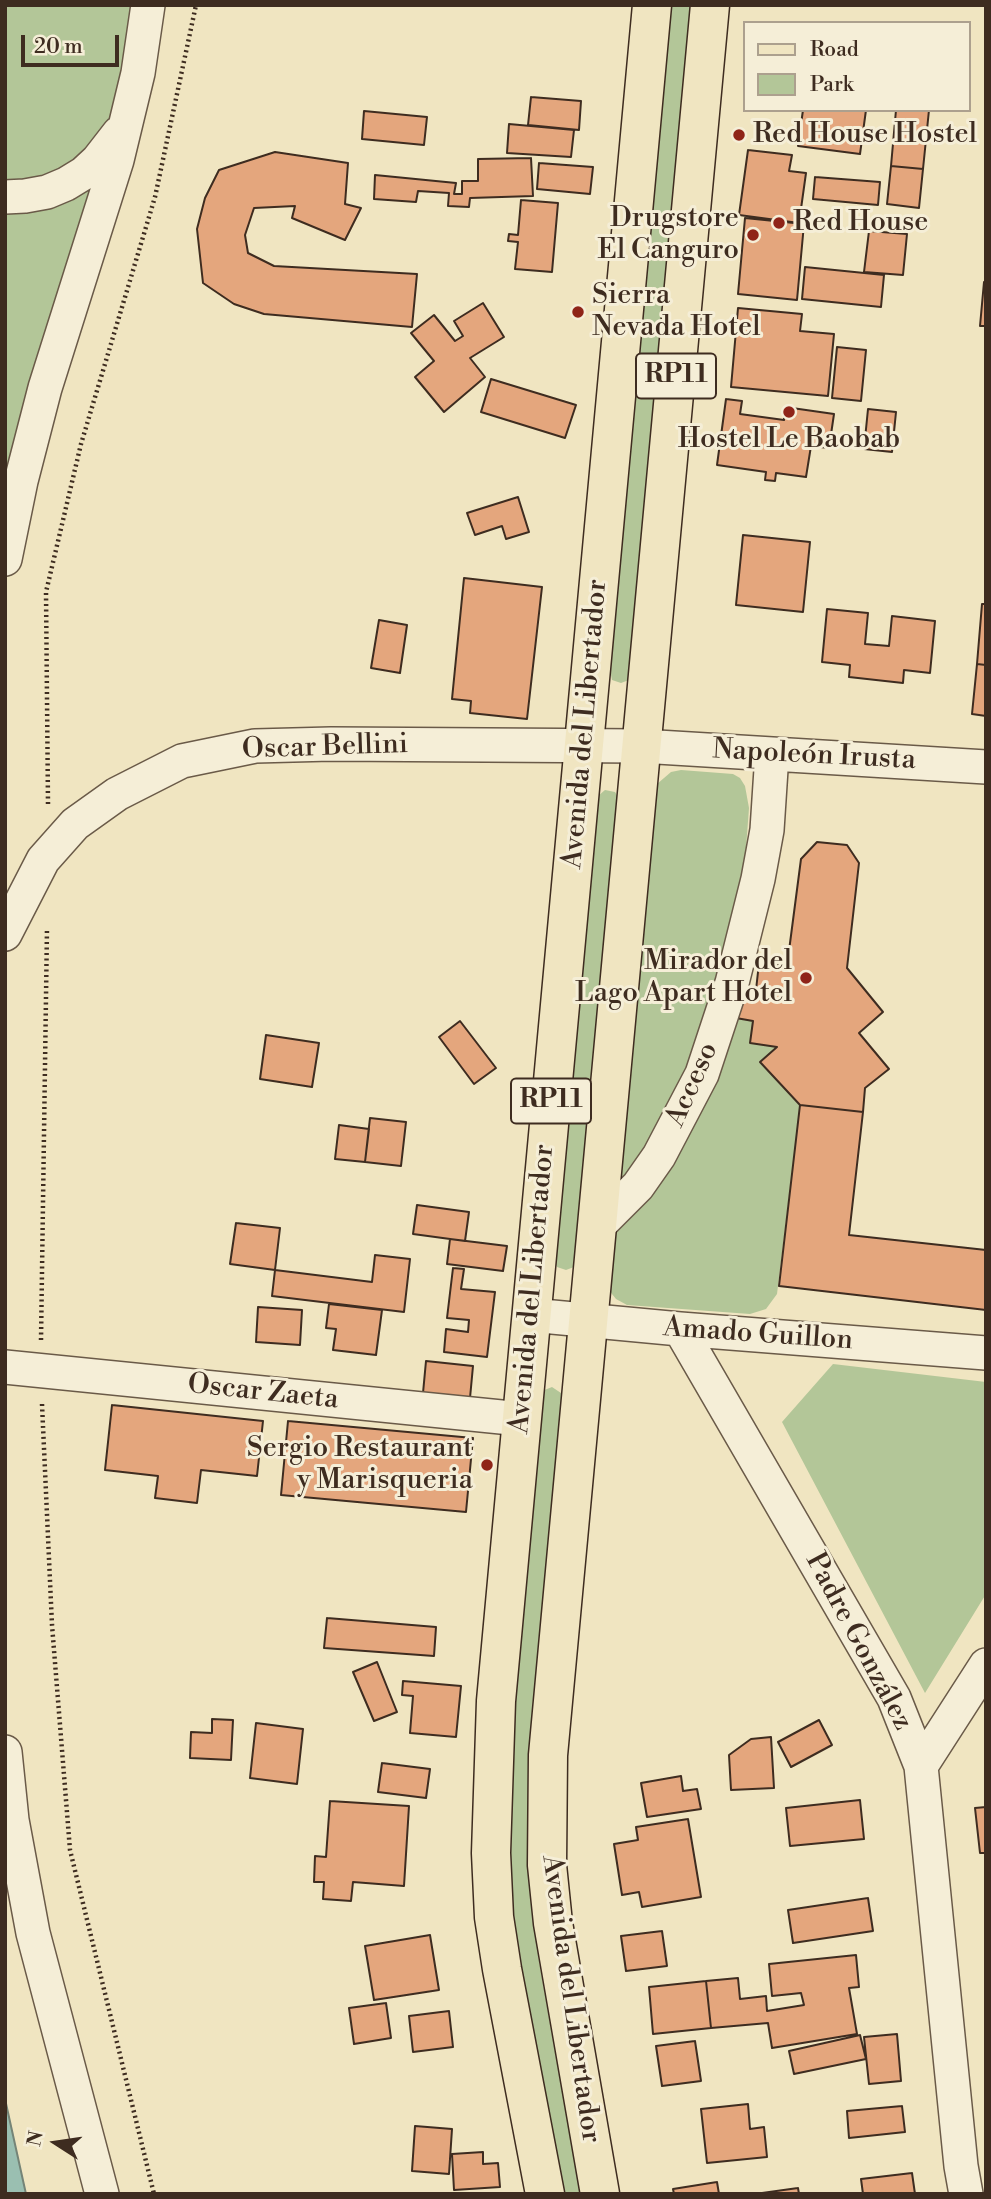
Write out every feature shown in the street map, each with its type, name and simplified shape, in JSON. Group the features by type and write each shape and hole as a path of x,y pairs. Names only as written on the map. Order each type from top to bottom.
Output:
{"main road":[{"name":"Avenida del Libertador","path":"544,2194 494,1917 491,1853 496,1701 652,5"},
{"name":"Avenida del Libertador","path":"600,2194 553,1923 547,1842 548,1755 710,5"}],"street":[{"path":"5,559 21,481 45,388 117,160 138,74 148,5"},
{"path":"5,197 47,192 84,173 111,146 127,121"},
{"name":"Oscar Bellini","path":"5,934 48,854 75,824 117,794 182,761 255,746 641,746"},
{"name":"Napoleón Irusta","path":"641,746 986,767"},
{"name":"Acceso","path":"596,1228 638,1186 659,1156 680,1119 710,1052 732,983 758,879 767,830 772,754"},
{"name":"Amado Guillon","path":"531,1315 986,1353"},
{"name":"Padre González","path":"680,1329 894,1698 921,1766 958,2138 966,2194"},
{"name":"Oscar Zaeta","path":"5,1367 521,1419"},
{"path":"921,1766 986,1665"},
{"path":"5,1752 12,1820 31,1922 102,2194"}],"path":[{"path":"48,854 46,592 82,444 155,197 196,5"},
{"path":"47,924 40,1370 52,1625 70,1850 154,2194"}],"green space":[{"path":"5,5 133,5 129,46 111,121 91,148 62,170 26,182 5,181"},
{"path":"671,5 693,5 629,680 621,683 612,680 610,670"},
{"path":"99,177 5,495 5,209"},
{"path":"681,770 733,774 740,778 745,786 749,808 746,848 738,894 699,1056 621,1195 616,1181 657,784 671,772"},
{"path":"605,790 615,792 618,797 574,1267 566,1270 557,1267 555,1263 598,796"},
{"path":"736,1018 753,1021 750,1043 777,1047 760,1062 800,1105 777,1294 766,1309 750,1314 627,1305 616,1299 608,1289 609,1246 616,1230 708,1088 731,1042"},
{"path":"833,1364 986,1382 986,1594 925,1693 782,1422"},
{"path":"552,1387 561,1393 563,1400 529,1791 528,1874 539,1961 580,2194 556,2194 515,1959 503,1833 542,1391"}],"shaded area":[{"path":"5,2099 26,2194 5,2194"}],"building":[{"path":"531,97 581,101 579,130 528,125"},
{"path":"364,111 427,117 424,145 362,139"},
{"path":"803,112 866,112 860,154 798,146"},
{"path":"896,112 929,112 923,169 891,166"},
{"path":"509,124 574,130 571,157 507,153"},
{"path":"748,150 792,155 789,171 806,173 799,223 739,215"},
{"path":"275,152 348,163 345,204 361,208 345,240 292,218 295,206 254,208 245,235 248,253 274,266 417,274 412,327 264,314 234,304 203,283 197,229 205,198 219,170"},
{"path":"531,158 533,196 470,198 469,207 448,206 449,193 418,191 416,202 374,199 375,175 456,183 454,194 462,194 462,181 478,181 478,159"},
{"path":"539,163 593,167 590,194 537,189"},
{"path":"891,166 923,169 919,208 887,204"},
{"path":"815,177 880,182 878,205 813,199"},
{"path":"521,200 558,203 552,272 515,269 518,242 508,241 509,234 518,235"},
{"path":"745,218 804,224 797,300 738,294"},
{"path":"869,231 907,234 903,275 864,272"},
{"path":"805,267 884,275 881,307 802,299"},
{"path":"984,282 986,326 980,326"},
{"path":"483,303 504,337 470,358 485,377 444,412 415,377 434,361 411,333 434,315 455,341 463,336 454,321"},
{"path":"738,308 802,314 800,331 834,334 828,396 731,387"},
{"path":"837,347 866,350 861,401 832,398"},
{"path":"491,379 576,405 565,438 481,412"},
{"path":"726,399 742,401 740,414 784,420 785,407 834,414 829,448 811,446 806,477 776,473 775,481 765,480 766,472 717,465"},
{"path":"868,409 896,412 892,452 864,449"},
{"path":"518,497 529,532 506,539 502,526 475,535 467,513"},
{"path":"743,535 810,542 803,612 736,605"},
{"path":"464,578 542,587 527,719 470,713 471,701 452,699"},
{"path":"982,604 986,604 986,665 977,664"},
{"path":"827,609 868,613 865,644 889,646 892,616 935,621 930,673 904,670 903,683 849,677 850,665 822,662"},
{"path":"379,620 407,625 400,673 371,668"},
{"path":"977,664 986,665 986,716 972,714"},
{"name":"Mirador del Lago Apart Hotel","path":"817,842 847,845 859,863 847,968 883,1012 859,1033 889,1069 865,1088 863,1112 800,1105 760,1062 777,1047 750,1043 753,1021 736,1018 740,988 756,990 759,963 787,966 801,859"},
{"path":"460,1021 496,1068 474,1084 439,1037"},
{"path":"266,1035 319,1043 312,1087 260,1079"},
{"path":"800,1105 863,1112 849,1235 986,1250 986,1310 779,1286"},
{"path":"370,1118 406,1122 401,1166 365,1162"},
{"path":"339,1125 369,1129 365,1162 335,1159"},
{"path":"417,1205 469,1212 465,1241 413,1234"},
{"path":"236,1223 280,1228 275,1270 230,1264"},
{"path":"450,1239 507,1246 503,1271 447,1264"},
{"path":"375,1255 410,1259 404,1312 272,1296 275,1270 372,1282"},
{"path":"453,1268 464,1269 461,1289 495,1292 487,1357 444,1352 446,1329 468,1332 469,1320 447,1318"},
{"path":"329,1304 382,1310 376,1355 333,1350 336,1329 326,1328"},
{"path":"258,1307 302,1310 300,1345 256,1342"},
{"path":"426,1361 473,1366 470,1398 423,1393"},
{"path":"112,1405 263,1421 257,1476 201,1470 197,1503 155,1498 158,1476 105,1470"},
{"path":"288,1421 473,1438 466,1512 281,1495"},
{"path":"327,1618 436,1627 434,1656 324,1648"},
{"path":"377,1662 397,1712 374,1721 353,1672"},
{"path":"403,1681 461,1686 456,1737 410,1733 413,1696 402,1695"},
{"path":"212,1719 233,1720 231,1760 190,1758 191,1732 212,1733"},
{"path":"819,1720 832,1745 791,1767 778,1742"},
{"path":"256,1723 303,1729 297,1784 250,1778"},
{"path":"771,1737 774,1788 731,1790 729,1755 751,1739"},
{"path":"382,1763 430,1769 426,1798 378,1792"},
{"path":"681,1776 683,1791 697,1789 701,1809 647,1817 641,1783"},
{"path":"860,1800 864,1839 790,1846 786,1808"},
{"path":"330,1801 409,1806 404,1886 353,1882 351,1901 323,1899 324,1882 314,1882 315,1856 326,1857"},
{"path":"986,1807 986,1853 980,1853 975,1808"},
{"path":"688,1819 701,1897 642,1907 639,1892 622,1895 614,1844 638,1840 636,1827"},
{"path":"868,1898 873,1931 793,1943 788,1910"},
{"path":"662,1931 667,1966 626,1971 621,1936"},
{"path":"430,1935 439,1990 374,2000 365,1946"},
{"path":"856,1955 859,1987 849,1988 857,2034 772,2048 768,2023 711,2028 706,1981 738,1978 740,1999 766,1996 767,2011 804,2005 801,1993 772,1996 769,1964"},
{"path":"706,1981 711,2028 653,2034 649,1987"},
{"path":"386,2003 391,2038 354,2044 349,2008"},
{"path":"449,2011 453,2047 413,2052 409,2016"},
{"path":"897,2034 901,2081 869,2084 864,2037"},
{"path":"860,2035 866,2059 794,2074 789,2051"},
{"path":"695,2041 701,2081 662,2086 656,2046"},
{"path":"748,2104 750,2129 764,2127 767,2157 707,2163 701,2109"},
{"path":"902,2106 905,2132 849,2138 847,2111"},
{"path":"415,2126 452,2129 449,2174 412,2171"},
{"path":"483,2152 483,2164 498,2163 500,2187 454,2190 452,2154"},
{"path":"912,2173 915,2194 863,2194 861,2179"},
{"path":"717,2182 719,2194 674,2194 673,2189"},
{"path":"798,2188 799,2194 762,2194 762,2193"}],"place":[{"name":"Red House Hostel","path":"739,135"},
{"name":"Red House","path":"779,223"},
{"name":"Drugstore El Canguro","path":"753,235"},
{"name":"Sierra Nevada Hotel","path":"578,312"},
{"name":"Hostel Le Baobab","path":"789,412"},
{"name":"Mirador del Lago Apart Hotel","path":"806,978"},
{"name":"Sergio Restaurant y Marisqueria","path":"487,1465"}]}
